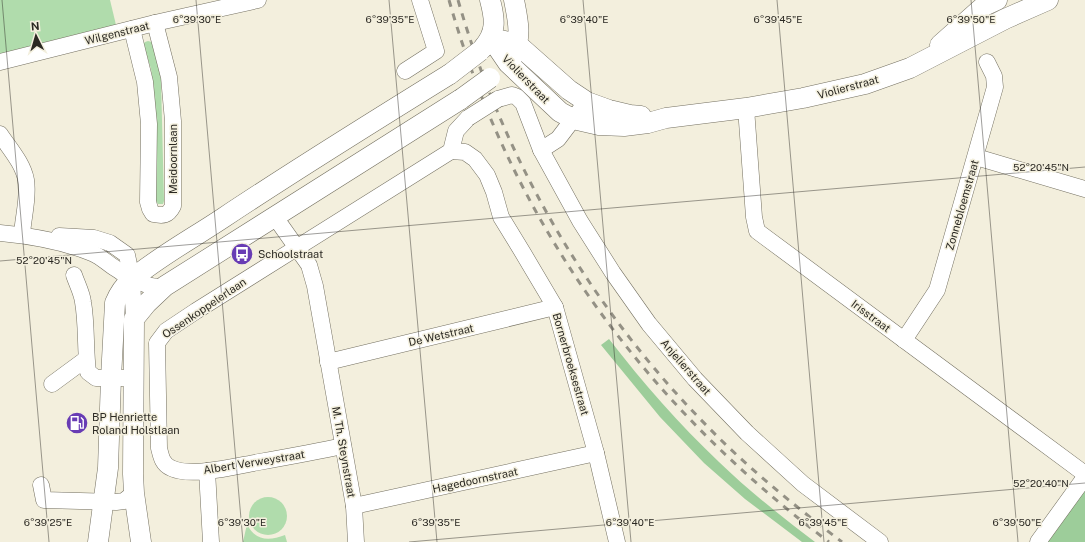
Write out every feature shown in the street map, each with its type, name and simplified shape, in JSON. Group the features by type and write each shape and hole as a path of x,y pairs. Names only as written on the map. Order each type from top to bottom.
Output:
{"main road":[{"path":"98,542 108,468 115,303 123,288 132,279 163,257 278,181 450,74 486,45 494,24 490,0"},
{"path":"141,542 134,493 133,474 134,318 163,288 460,99 508,63 514,54 517,44 519,25 514,0"},
{"name":"Violierstraat","path":"486,45 508,63 560,112 573,119 599,126 624,126 648,123 666,118 746,108 802,98 865,84 910,68 999,22 1048,0"},
{"name":"Violierstraat","path":"910,68 932,52 991,1"},
{"name":"Violierstraat","path":"486,45 517,44 569,90 587,102 609,110 630,115 666,118"}],"street":[{"name":"Wilgenstraat","path":"0,62 238,2 258,0"},
{"path":"405,71 436,51 420,0"},
{"path":"991,1 999,22"},
{"name":"Meidoornlaan","path":"132,29 145,82 149,124 148,202 153,214 165,215 170,212 173,206 173,121 169,77 155,23"},
{"name":"Zonnebloemstraat","path":"904,340 937,290 995,87 994,76 987,62"},
{"name":"Anjelierstraat","path":"451,151 456,131 468,118 498,99 512,95 517,97 523,103 541,150 580,221 613,274 649,324 696,379 747,433 803,484 880,542"},
{"path":"541,150 558,139 587,102"},
{"name":"Irisstraat","path":"746,108 754,217 757,231 1085,474"},
{"path":"0,134 19,164 26,180 28,236"},
{"path":"296,247 451,151"},
{"name":"Bornerbroeksestraat","path":"451,151 465,152 475,159 487,174 501,217 555,308 596,453 617,542"},
{"path":"976,157 1085,189"},
{"name":"M. Th. Steynstraat","path":"275,217 309,265 312,275 354,506 356,542"},
{"path":"0,233 60,242 94,254 119,272 147,286 163,288"},
{"name":"Ossenkoppelerlaan","path":"165,464 161,457 160,448 156,348 159,339 166,331 296,247"},
{"path":"74,275 83,300 88,372 96,378 133,378"},
{"path":"132,279 134,318"},
{"name":"De Wetstraat","path":"328,362 555,308"},
{"path":"52,384 86,359"},
{"name":"Albert Verweystraat","path":"165,464 180,471 207,471 343,446"},
{"name":"Hagedoornstraat","path":"354,506 596,453"},
{"path":"207,471 211,542"},
{"path":"1038,542 1085,477"},
{"path":"41,485 44,500 116,502 124,501 134,493"}],"green space":[{"path":"0,0 110,0 116,25 0,59"},
{"path":"148,41 152,42 156,49 161,80 163,204 158,204 156,201 154,94 151,69 143,44"},
{"path":"609,339 662,403 704,448 730,473 815,542 802,542 745,499 704,463 660,417 601,345"},
{"path":"1085,485 1085,542 1044,542"},
{"path":"264,497 272,497 282,502 286,509 286,523 282,530 272,535 264,535 254,530 252,527 249,520 249,512 254,502 257,500"},
{"path":"247,524 250,530 258,537 268,539 285,535 287,542 243,542"}],"railway":[{"path":"449,0 476,82 509,159 548,233 593,302 644,368 700,430 762,488 829,542"},
{"path":"458,0 477,59 500,117 526,174 556,229 589,282 626,333 665,381 708,427 773,487 842,542"}],"place":[{"name":"Schoolstraat","path":"242,254"},
{"name":"BP Henriette Roland Holstlaan","path":"77,423"}]}
